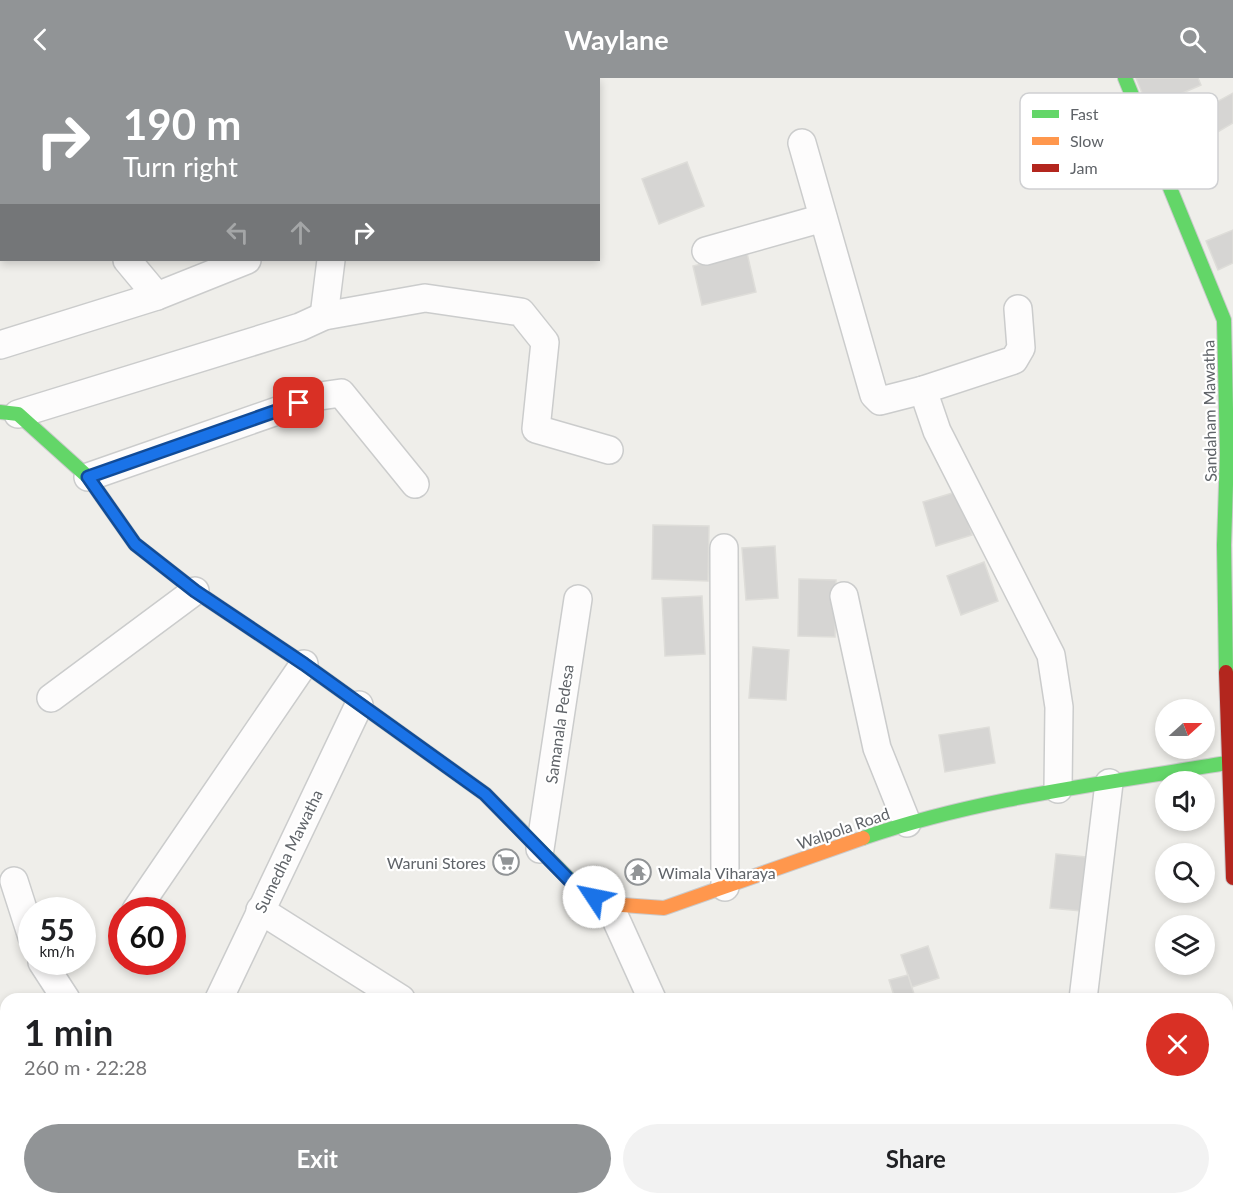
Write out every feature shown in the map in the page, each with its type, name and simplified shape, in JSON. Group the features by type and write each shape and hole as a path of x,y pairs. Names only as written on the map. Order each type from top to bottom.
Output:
{"main road":[{"name":"Sandaham Mawatha","path":"1125,78 1131,93"},
{"name":"Sandaham Mawatha","path":"1170,189 1224,320 1227,454 1224,545 1233,878"},
{"name":"Walpola Road","path":"9,413 88,477 135,544 195,591 304,664 485,794 578,889 609,904 664,908 908,823 1058,789 1230,763"}],"street":[{"path":"802,143 874,395 880,401 923,390 1014,360 1021,348 1018,309"},
{"path":"706,251 823,218"},
{"path":"128,261 157,296"},
{"path":"0,345 157,296 244,261"},
{"path":"324,316 331,261"},
{"path":"9,413 300,327 324,316 425,298 520,312 545,342 536,429 609,450"},
{"path":"923,390 937,431 1051,655 1059,707 1058,789"},
{"path":"88,477 320,396 341,393 415,484"},
{"path":"724,549 725,887"},
{"path":"51,698 195,591"},
{"path":"844,596 877,748 908,823"},
{"name":"Samanala Pedesa","path":"540,849 578,599"},
{"path":"145,897 304,664"},
{"name":"Sumedha Mawatha","path":"222,993 358,705"},
{"path":"1084,993 1109,783"},
{"path":"14,881 19,897"},
{"path":"609,904 649,993"},
{"path":"260,910 391,993"},
{"path":"50,975 62,993"}],"building":[{"path":"1136,78 1198,78 1201,85 1183,93 1142,93"},
{"path":"1233,93 1233,123 1218,132 1218,101"},
{"path":"687,162 704,206 659,224 642,179"},
{"path":"1233,230 1233,263 1218,270 1206,241"},
{"path":"747,253 756,292 702,305 693,266"},
{"path":"959,491 972,535 936,546 923,502"},
{"path":"653,525 709,526 708,581 652,579"},
{"path":"775,546 778,598 746,600 742,548"},
{"path":"984,562 998,601 961,615 947,576"},
{"path":"799,579 836,580 835,637 798,636"},
{"path":"702,596 705,654 665,656 662,598"},
{"path":"753,647 789,650 786,700 749,698"},
{"path":"989,727 995,763 945,772 939,735"},
{"path":"1056,854 1086,857 1081,911 1050,908"},
{"path":"928,946 939,978 912,987 901,955"},
{"path":"908,975 914,993 893,993 889,980"}],"traffic: fast":[{"path":"1125,78 1131,93"},
{"path":"1170,189 1224,320 1227,454 1224,545 1226,672"},
{"path":"0,412 18,414 88,477 135,544 195,591 304,664 485,794 580,890"},
{"path":"863,838 1000,801 1233,762"}],"traffic: slow":[{"path":"580,890 609,904 664,908 863,838"}],"traffic: jam":[{"path":"1226,672 1233,878"}],"place":[{"name":"Waruni Stores","path":"506,862"},
{"name":"Wimala Viharaya","path":"638,872"}],"route":[{"path":"299,403 88,477 135,544 195,591 304,664 485,794 578,889 594,897"}]}
